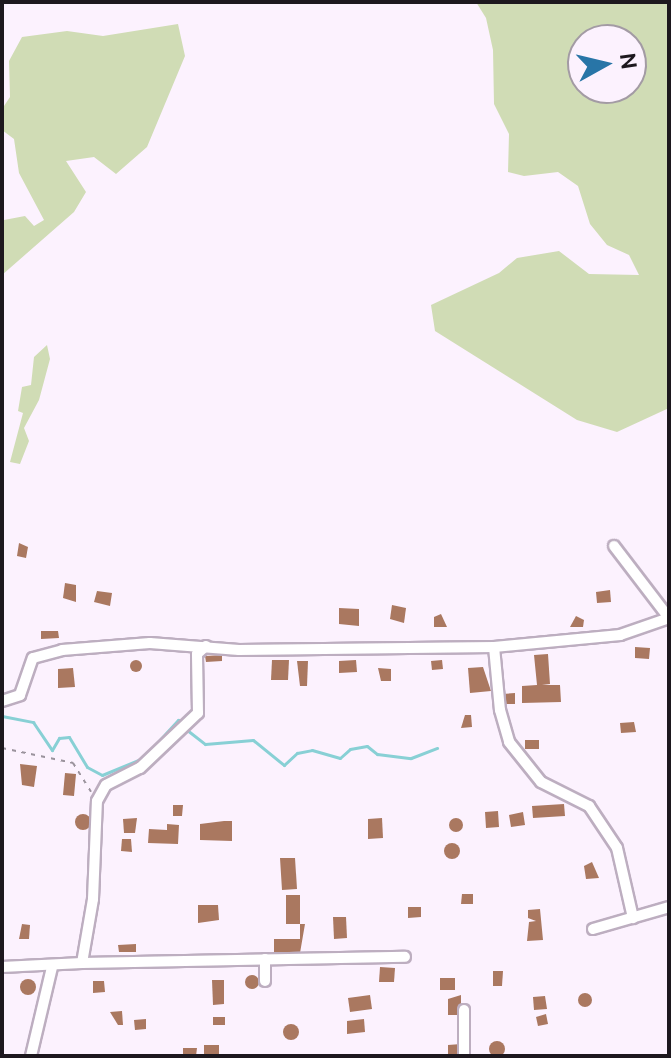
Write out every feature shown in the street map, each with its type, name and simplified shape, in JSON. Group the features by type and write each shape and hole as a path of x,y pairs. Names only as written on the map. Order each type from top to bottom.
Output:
{"street":[{"path":"2,701 20,695 26,667 39,654 97,645 283,650 494,647 620,635 669,618 614,546"},
{"path":"82,963 93,899 97,801 106,785 140,768 198,713 197,654 206,646"},
{"path":"494,647 500,710 509,742 541,782 589,806 617,848 633,918"},
{"path":"593,929 669,907"},
{"path":"2,967 405,957"},
{"path":"265,959 265,981"},
{"path":"31,1056 52,967"},
{"path":"464,1010 464,1056"}],"path":[{"path":"2,748 73,763 97,801"}],"green space":[{"path":"476,2 669,2 669,408 617,432 577,420 435,331 431,305 499,273 517,258 559,251 589,274 639,275 629,255 607,245 590,224 578,186 558,172 524,176 508,172 509,134 494,104 493,50 486,18"},
{"path":"178,24 185,56 147,147 116,174 94,157 66,161 86,192 74,212 2,275 4,220 25,216 34,226 44,220 19,173 14,139 2,130 2,109 10,97 9,61 22,37 67,31 103,36"},
{"path":"47,345 50,359 39,400 24,428 29,441 20,464 10,462 23,413 18,411 22,387 31,385 34,357"}],"building":[{"path":"19,543 28,547 26,558 17,556"},
{"path":"65,583 76,585 76,602 63,598"},
{"path":"610,590 611,602 597,603 596,592"},
{"path":"97,591 112,593 110,606 94,602"},
{"path":"392,605 406,608 404,623 390,619"},
{"path":"339,608 359,609 359,626 339,624"},
{"path":"441,614 447,627 434,627 434,617"},
{"path":"576,616 584,620 583,627 570,627"},
{"path":"41,631 58,631 59,638 41,639"},
{"path":"635,647 650,648 649,659 635,658"},
{"path":"548,654 550,684 542,685 560,685 561,702 522,703 522,686 537,685 534,655"},
{"path":"222,655 222,661 206,662 205,656"},
{"path":"272,660 289,660 288,680 271,680"},
{"path":"356,660 357,672 339,673 339,661"},
{"path":"442,660 443,669 432,670 431,661"},
{"path":"131,661 141,661 141,671 131,671"},
{"path":"297,661 308,661 307,686 300,686"},
{"path":"483,667 491,691 470,693 468,668"},
{"path":"73,668 75,687 58,688 58,669"},
{"path":"378,668 391,669 391,681 381,681"},
{"path":"515,693 515,704 503,704 502,694"},
{"path":"465,715 471,715 472,727 461,728"},
{"path":"634,722 636,732 621,733 620,723"},
{"path":"525,740 539,740 539,749 525,749"},
{"path":"20,764 37,766 34,787 22,785"},
{"path":"65,773 76,774 74,796 63,795"},
{"path":"564,804 565,816 533,818 532,806"},
{"path":"173,805 183,805 182,816 173,816"},
{"path":"498,811 499,827 486,828 485,812"},
{"path":"523,812 525,825 511,827 509,815"},
{"path":"80,814 86,814 91,822 89,828 80,830 75,825 75,819"},
{"path":"137,818 135,833 124,833 123,819"},
{"path":"382,818 383,838 368,839 368,819"},
{"path":"456,818 463,825 456,832 449,825"},
{"path":"232,821 232,841 200,840 200,824"},
{"path":"167,824 179,825 178,844 148,843 149,829 167,830"},
{"path":"122,839 131,839 132,852 121,851"},
{"path":"449,843 455,843 460,851 458,857 449,859 444,854 444,848"},
{"path":"280,858 295,858 297,889 282,890"},
{"path":"592,862 599,878 586,879 584,866"},
{"path":"462,894 473,894 473,904 461,904"},
{"path":"286,895 300,895 300,924 286,924"},
{"path":"198,905 218,905 219,920 198,923"},
{"path":"408,907 421,907 421,917 408,918"},
{"path":"540,909 543,940 527,941 529,922 536,921 528,918 528,910"},
{"path":"333,917 346,917 347,938 334,939"},
{"path":"22,924 30,925 29,939 19,939"},
{"path":"300,924 305,924 300,953 274,954 274,939 300,939"},
{"path":"136,944 136,952 119,952 118,945"},
{"path":"380,967 395,968 394,982 379,982"},
{"path":"493,971 503,971 502,986 493,986"},
{"path":"252,975 259,982 252,989 245,982"},
{"path":"440,978 455,978 455,990 440,990"},
{"path":"28,979 36,987 28,995 20,987"},
{"path":"212,980 224,980 224,1004 213,1005"},
{"path":"93,981 104,981 105,992 93,993"},
{"path":"585,993 592,1000 585,1007 578,1000"},
{"path":"370,995 372,1009 350,1012 348,998"},
{"path":"461,995 461,1015 448,1015 448,999"},
{"path":"545,996 547,1009 534,1010 533,997"},
{"path":"122,1011 123,1025 118,1025 110,1012"},
{"path":"546,1014 548,1024 538,1026 536,1017"},
{"path":"213,1017 225,1017 225,1025 213,1025"},
{"path":"146,1019 146,1029 135,1030 134,1020"},
{"path":"364,1019 365,1032 347,1034 347,1021"},
{"path":"291,1024 297,1026 297,1038 291,1040 285,1038 283,1032 285,1026"},
{"path":"497,1041 503,1043 503,1055 497,1057 491,1055 489,1049 491,1043"},
{"path":"461,1044 461,1056 448,1056 448,1045"},
{"path":"204,1045 219,1045 219,1056 204,1056"},
{"path":"183,1048 197,1048 196,1056 183,1056"}],"waterway":[{"path":"2,716 33,722 52,750 59,738 69,737 87,767 102,775 143,758 178,720 183,723"},
{"path":"187,730 205,744 253,740 284,765 297,753 312,750 340,758 350,749 367,746 377,754 411,758 437,748"}]}
